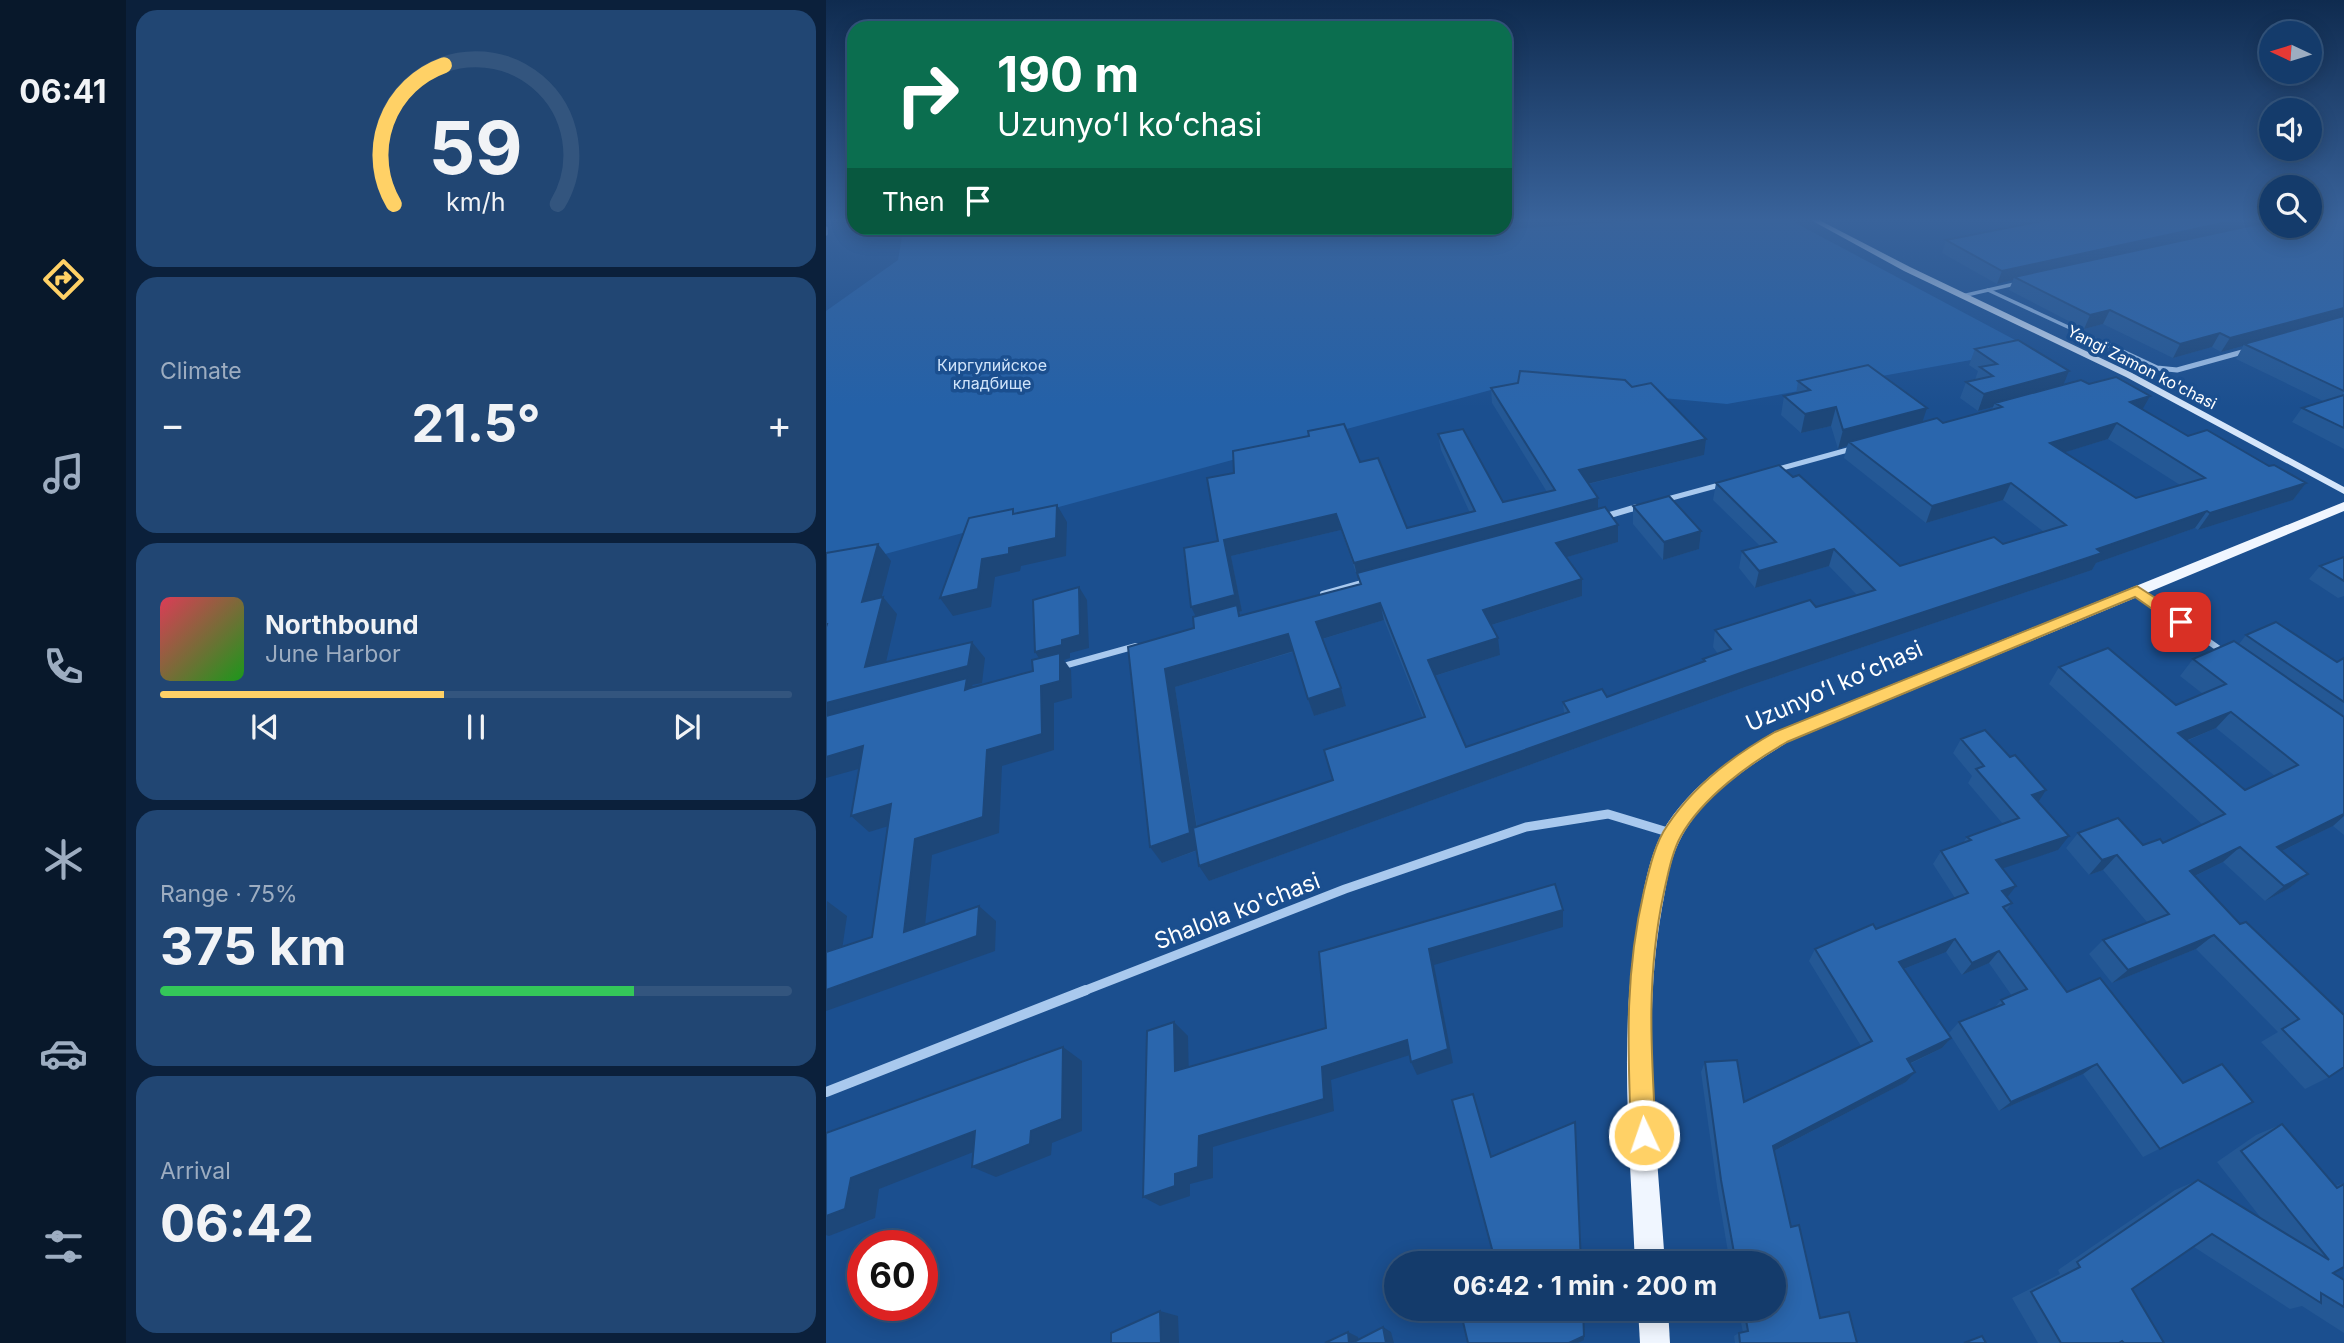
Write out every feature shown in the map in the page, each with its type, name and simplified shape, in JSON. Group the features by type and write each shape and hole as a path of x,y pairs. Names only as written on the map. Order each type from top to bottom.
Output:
{"main road":[{"name":"Uzunyoʻl koʻchasi","path":"1649,1251 1638,1033 1640,975 1647,921 1658,875 1672,833 1694,803 1751,754 1781,737 2344,506"},
{"path":"1654,1321 1655,1343"}],"street":[{"name":"Yangi Zamon ko'chasi","path":"1934,282 2129,375 2344,491"},
{"path":"1962,296 2025,282"},
{"path":"1988,290 2157,368 2176,370 2254,348"},
{"path":"2115,379 2129,375"},
{"path":"1772,471 1864,446"},
{"path":"1591,520 1733,481"},
{"path":"1315,596 1377,579"},
{"path":"2137,590 2235,661"},
{"path":"1045,671 1150,642"},
{"name":"Shalola ko'chasi","path":"826,1092 1345,890 1526,827 1608,814 1672,833"}],"green space":[{"name":"Киргулийское кладбище","path":"867,282 1906,282 2032,349 1727,404 1513,384 826,570 826,311"}],"building":[{"path":"2023,282 2344,282 2344,308 2230,338 2220,333 2180,344 2110,310 2090,315"},
{"path":"2344,316 2344,391 2244,344"},
{"path":"2018,340 2069,371 1984,394 1966,382 1993,376 1980,367 1997,364 1975,349"},
{"path":"1868,365 1927,408 1843,430 1836,407 1805,414 1784,396 1810,390 1798,381"},
{"path":"1520,371 1625,380 1632,387 1651,383 1706,439 1579,470 1598,498 1354,563 1336,514 1224,540 1235,595 1191,607 1184,548 1218,541 1207,478 1234,473 1233,451 1309,436 1308,431 1344,424 1360,462 1378,458 1407,528 1475,511 1438,434 1463,429 1503,502 1555,490 1491,388 1518,383"},
{"path":"2116,377 2150,396 2130,402 2188,436 2207,430 2269,466 2274,465 2306,483 2210,513 2207,511 2097,549 2102,553 1749,670 1199,866 1193,828 1333,780 1324,750 1425,717 1380,603 1316,622 1341,688 1308,699 1288,634 1165,669 1190,833 1150,847 1128,647 1194,628 1193,617 1237,605 1239,616 1361,584 1357,573 1605,507 1618,525 1556,543 1582,579 1483,610 1498,638 1428,660 1466,747 1569,712 1563,702 1602,689 1607,697 1731,649 1715,630 1810,600 1816,607 1875,590 1834,549 1759,571 1742,551 1776,542 1716,483 1779,465 1793,477 1799,475 1900,566 1994,537 2003,544 2066,525 2011,483 1932,506 1849,442 1937,418 1943,423 2002,407 1995,403 2081,380 2089,384","holes":["2117,423 2205,478 2136,498 2050,443"]},
{"path":"2344,395 2344,428 2302,408"},
{"path":"1669,496 1701,531 1664,542 1633,506"},
{"path":"1057,505 1056,538 1009,548 1009,554 982,559 978,589 940,598 969,518 1013,509 1013,514"},
{"path":"878,544 862,602 883,597 865,667 972,642 968,666 826,703 826,553"},
{"path":"2344,557 2344,581 2320,566"},
{"path":"1079,587 1080,635 1062,640 1062,645 1035,652 1033,600"},
{"path":"2276,622 2337,662 2344,658 2344,702 2246,635"},
{"path":"2234,641 2344,717 2344,814 2277,847 2308,874 2284,886 2240,847 2190,871 2240,924 2246,922 2344,1015 2344,1067 2329,1077 2282,1029 2299,1019 2214,935 2128,970 2103,940 2169,914 2117,855 2102,860 2078,833 2118,818 2143,845 2160,839 2163,843 2225,814 2059,667 2108,648 2176,705 2226,684 2193,659","holes":["2231,712 2298,765 2245,790 2178,733"]},
{"path":"1060,653 1060,681 1041,686 1042,734 987,750 983,817 915,839 904,932 979,906 977,936 826,990 826,952 872,937 891,804 851,816 863,746 826,757 826,716 967,678 965,690 1033,671 1032,660"},
{"path":"1985,730 2010,757 2015,755 2046,790 2032,795 2069,836 1996,860 2016,886 2002,891 2012,903 2003,907 2067,992 2100,978 2183,1083 2222,1064 2253,1102 2160,1149 2097,1064 2011,1102 1959,1022 2004,1004 2001,1000 2027,989 1999,951 1972,963 1955,939 1899,962 1951,1038 1907,1059 1915,1072 1773,1146 1791,1227 1799,1225 1820,1318 1849,1312 1857,1343 1740,1343 1739,1333 1748,1331 1746,1321 1786,1321 1786,1251 1734,1251 1705,1062 1737,1060 1744,1102 1872,1041 1815,949 1873,924 1876,929 1968,893 1941,851 1971,840 1967,837 2019,818 1976,769 1984,766 1961,739"},
{"path":"1555,884 1563,910 1429,949 1448,1049 1411,1062 1407,1040 1322,1067 1324,1099 1199,1136 1198,1167 1175,1174 1175,1186 1143,1197 1147,1031 1174,1022 1175,1071 1326,1028 1319,952"},
{"path":"1063,1047 1062,1119 1031,1131 1030,1144 972,1167 975,1131 851,1178 845,1209 826,1216 826,1133"},
{"path":"1473,1094 1491,1157 1575,1122 1580,1251 1493,1251 1452,1100"},
{"path":"2282,1124 2337,1188 2344,1184 2344,1267 2333,1273 2344,1280 2344,1307 2321,1293 2321,1303 2212,1234 2132,1289 2164,1343 2061,1343 2031,1292 2080,1267 2077,1262 2198,1180 2329,1260 2241,1151"},
{"path":"1160,1311 1161,1343 1111,1343 1111,1333"},
{"path":"1463,1321 1583,1321 1584,1336 1569,1343 1468,1343"},
{"path":"1383,1327 1386,1343 1352,1343"},
{"path":"1348,1332 1349,1343 1325,1343"},
{"path":"1982,1336 1986,1343 1964,1343"}],"route":[{"path":"1644,1135 1638,1033 1640,975 1647,921 1672,833 1694,803 1751,754 1781,737 2137,590 2181,622"}]}
